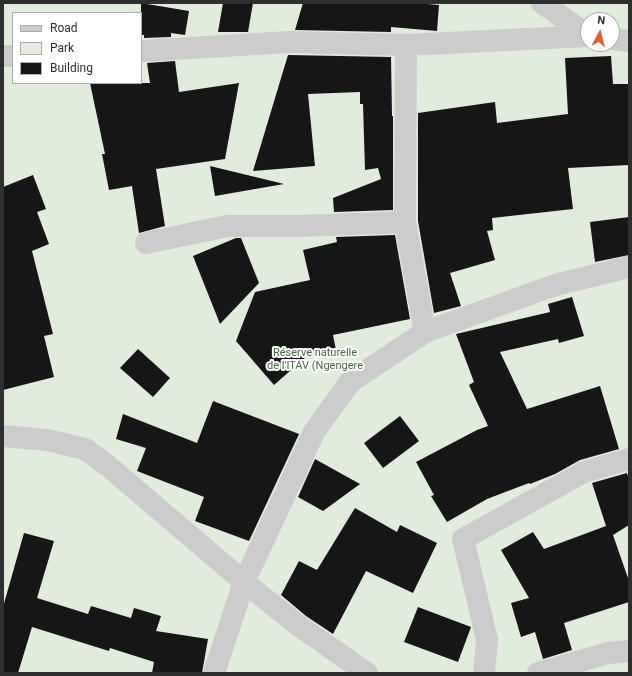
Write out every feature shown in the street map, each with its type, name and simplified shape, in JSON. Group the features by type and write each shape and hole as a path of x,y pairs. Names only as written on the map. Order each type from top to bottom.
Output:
{"street":[{"path":"543,3 580,30"},
{"path":"142,51 289,42 406,45 580,36"},
{"path":"406,45 405,222 425,332"},
{"path":"146,243 227,226 302,226 405,222"},
{"path":"214,673 244,582 314,432 350,382 425,332 555,285 629,267"},
{"path":"3,436 47,440 85,449 107,465 244,582 299,626 367,673"},
{"path":"484,673 487,640 463,539 584,472 629,459"},
{"path":"538,673 608,653 629,651"}],"green space":[{"name":"Réserve naturelle de l'ITAV (Ngengere","path":"3,3 629,3 629,673 3,673"}],"building":[{"path":"141,3 189,11 185,35 171,33 171,37 144,38 144,35 142,35"},
{"path":"223,3 253,3 248,32 218,32"},
{"path":"303,3 415,3 439,5 437,31 391,27 391,32 295,30"},
{"path":"288,55 391,57 393,116 393,210 334,212 333,198 381,179 378,168 365,170 363,104 360,104 360,92 308,94 315,166 253,171"},
{"path":"611,56 613,84 629,84 629,165 568,168 573,209 492,218 493,230 487,231 495,260 450,273 461,306 434,313 418,221 418,113 495,102 497,123 568,114 565,58"},
{"path":"175,61 179,92 239,83 225,159 156,169 165,226 139,233 132,186 109,190 102,154 105,154 90,84 150,83 147,63"},
{"path":"210,166 284,184 215,196"},
{"path":"33,175 46,209 37,212 49,244 32,251 53,334 44,336 54,377 3,390 3,187"},
{"path":"629,217 629,255 595,262 590,222"},
{"path":"395,235 410,319 333,335 336,350 307,356 274,385 236,341 255,292 310,280 303,250 337,242 336,237"},
{"path":"236,238 241,238 259,283 220,324 193,256"},
{"path":"572,297 584,336 559,343 558,339 500,352 527,409 600,386 619,449 580,460 555,474 487,499 447,522 431,496 434,495 416,462 477,430 488,426 469,385 474,382 456,334 550,312 548,304"},
{"path":"138,349 170,378 153,397 120,368"},
{"path":"213,401 299,434 249,541 195,521 204,497 137,471 146,448 116,439 123,414 197,443"},
{"path":"400,416 419,441 383,468 364,443"},
{"path":"315,459 360,484 323,511 298,497"},
{"path":"627,473 629,480 629,525 613,535 629,581 629,602 564,623 572,650 543,659 535,632 521,637 511,603 529,598 501,550 533,532 544,549 606,526 592,483"},
{"path":"355,508 397,532 400,525 437,543 413,593 366,571 333,634 306,616 281,595 299,561 317,570"},
{"path":"24,533 54,541 37,598 88,614 91,606 131,618 134,608 161,616 156,631 208,639 202,673 152,673 154,662 110,648 109,651 32,627 18,673 3,673 3,607"},
{"path":"418,607 471,627 458,662 404,642"}]}
